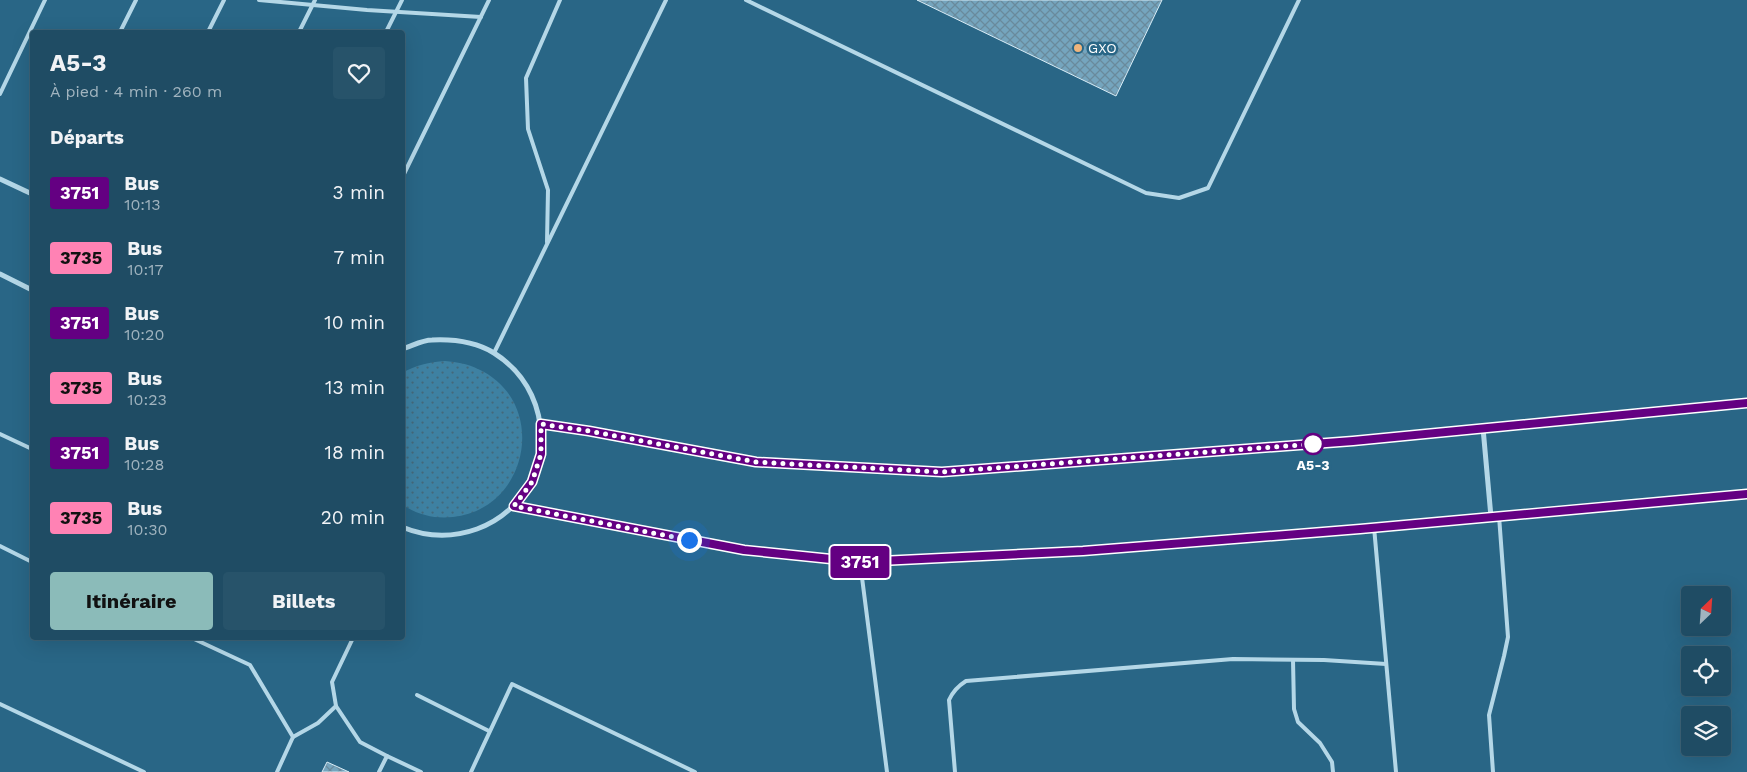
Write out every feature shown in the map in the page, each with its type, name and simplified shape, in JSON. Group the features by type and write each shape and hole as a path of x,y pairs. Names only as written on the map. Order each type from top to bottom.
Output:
{"street":[{"path":"0,179 30,193"},
{"path":"0,274 30,289"},
{"path":"405,348 430,340 463,341 494,353 516,372 533,396 541,424 541,454 532,482 514,506 491,524 463,534 433,536 405,529"},
{"path":"541,424 756,462 942,472 1353,441 1747,403"},
{"path":"1483,428 1491,517"},
{"path":"514,506 744,550 860,562 1083,551 1747,494"}],"lane":[{"path":"31,30 45,0"},
{"path":"121,30 136,0"},
{"path":"209,30 224,0"},
{"path":"259,0 396,12 481,17"},
{"path":"300,30 315,0"},
{"path":"387,30 402,0"},
{"path":"405,172 489,0"},
{"path":"547,244 548,190 528,129 526,78 560,0"},
{"path":"494,353 666,0"},
{"path":"746,0 1146,193 1179,198 1208,188 1299,0"},
{"path":"0,94 30,31"},
{"path":"0,434 30,449"},
{"path":"1493,772 1489,715 1508,637 1498,516"},
{"path":"1374,527 1396,772"},
{"path":"0,546 30,561"},
{"path":"860,562 886,772"},
{"path":"196,640 250,665 294,737"},
{"path":"352,640 332,682 336,706 360,742 421,772"},
{"path":"955,772 948,700 957,686 966,680 1233,659 1386,664"},
{"path":"1294,660 1294,709 1298,722 1320,743 1332,762 1333,772"},
{"path":"470,772 512,684 695,772"},
{"path":"417,695 490,731"},
{"path":"0,704 144,772"},
{"path":"277,772 294,737 318,723 336,706"},
{"path":"379,772 387,756"}],"shaded area":[{"path":"445,361 474,367 500,384 515,404 522,428 521,452 513,475 499,495 479,510 453,517 433,517 421,514 405,506 405,372 423,364"}],"building":[{"name":"GXO","path":"917,0 1162,0 1116,96"},
{"path":"327,762 349,772 322,772"}],"bus line":[{"name":"3751","path":"1747,403 1353,441 942,472 756,462 541,424 541,454 532,482 514,506 744,550 860,562 1083,551 1360,529 1747,494"}],"place":[{"name":"GXO","path":"1078,48"},
{"name":"A5-3","path":"1313,444"}],"route":[{"path":"689,540 514,506 532,482 541,454 541,424 756,462 942,472 1313,444"}]}
